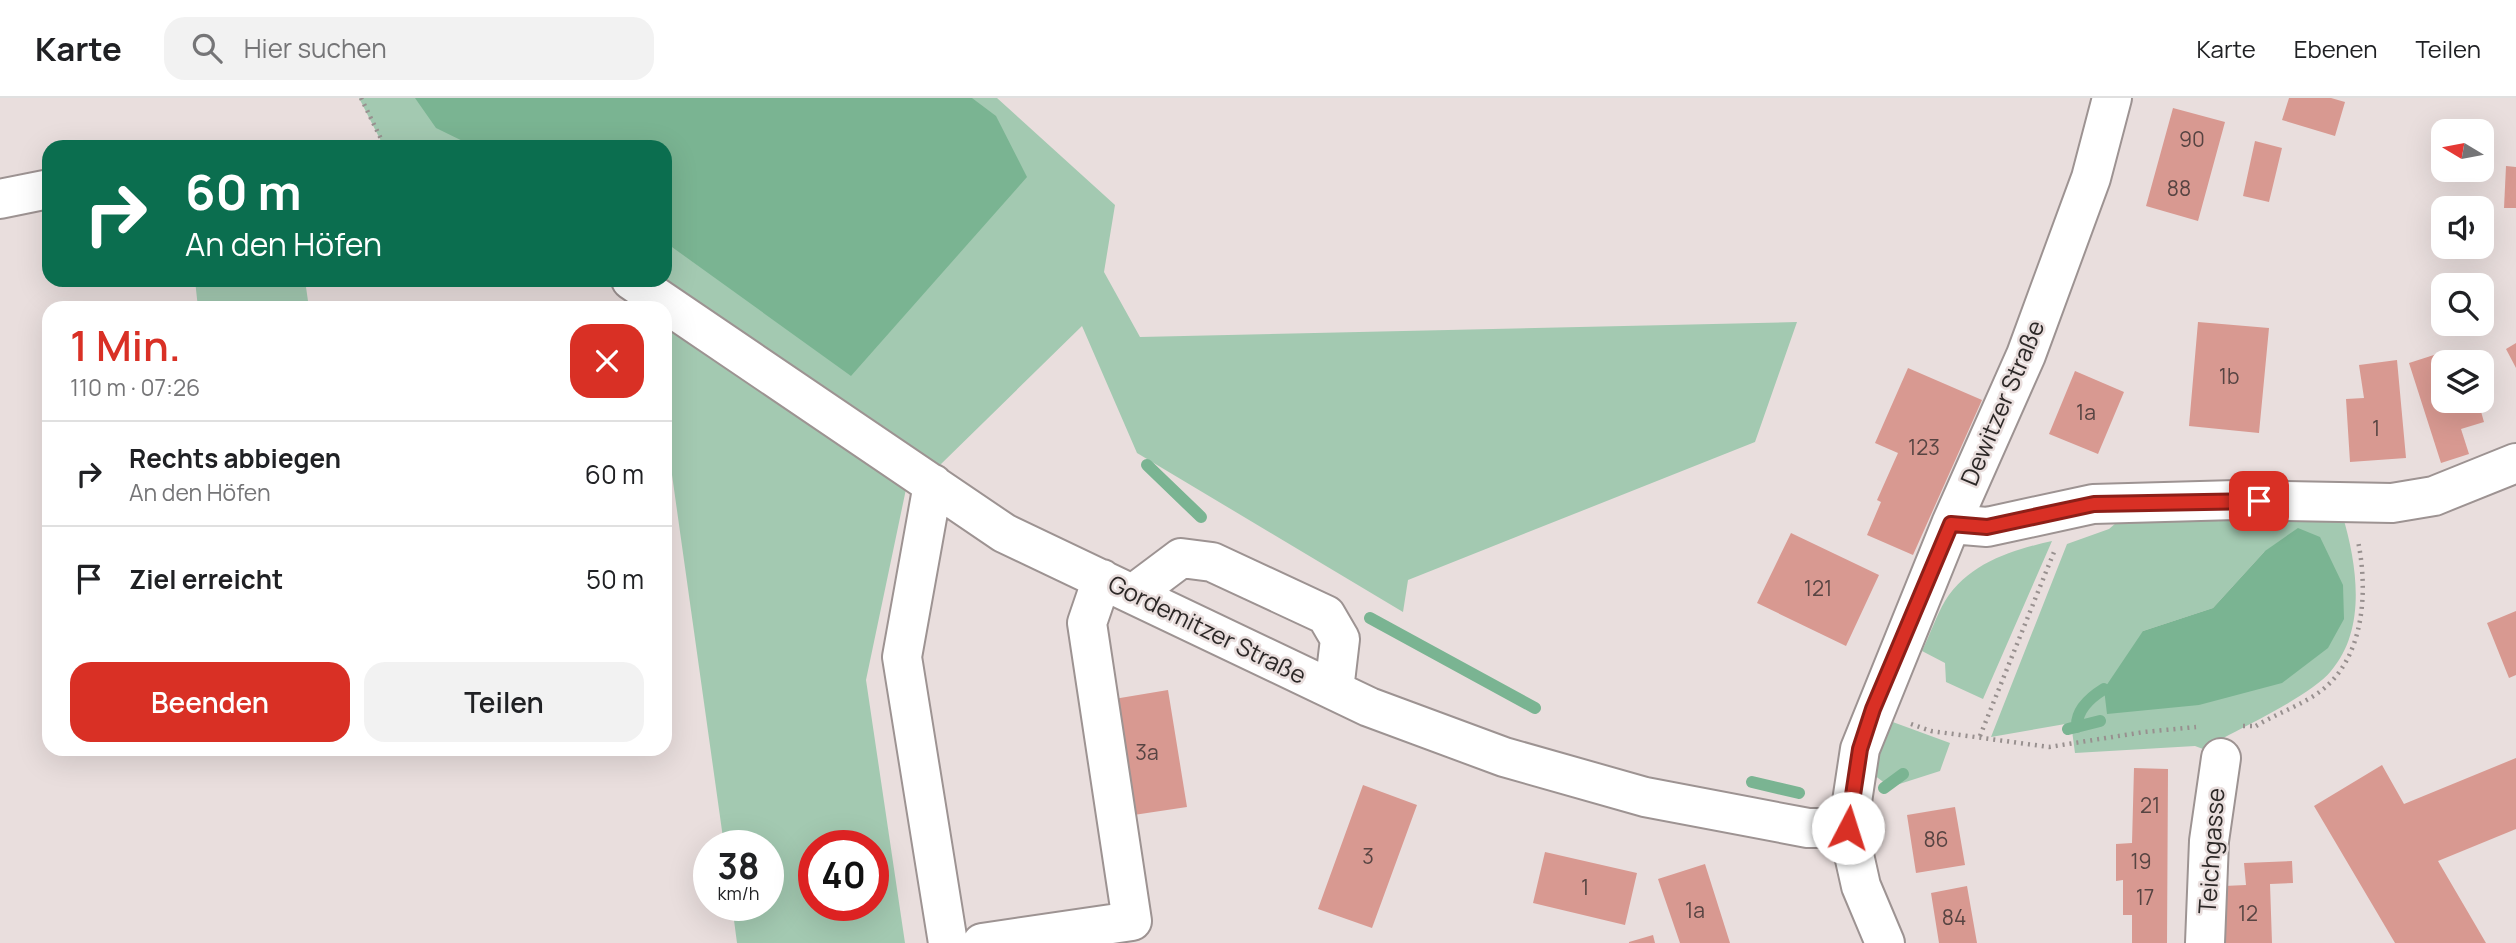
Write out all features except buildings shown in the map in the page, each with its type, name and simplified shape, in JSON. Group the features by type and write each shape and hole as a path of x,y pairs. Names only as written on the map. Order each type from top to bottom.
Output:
{"street":[{"name":"Dewitzer Straße","path":"1885,943 1861,886 1848,828 1860,749 1873,709 2026,355 2091,178 2112,98"},
{"path":"0,199 42,190"},
{"name":"Gordemitzer Straße","path":"641,287 662,301"},
{"name":"Gordemitzer Straße","path":"672,308 1004,533 1369,707 1504,757 1645,797 1808,828 1848,828"},
{"path":"1951,524 1987,527 2106,503 2236,500 2392,503 2434,496 2516,463"},
{"path":"933,484 902,657 948,943"},
{"path":"982,943 1133,932 1087,623 1117,587 1181,558 1212,562 1326,615 1340,639 1334,690"},
{"name":"Teichgasse","path":"2205,943 2217,737"}],"path":[{"path":"361,98 382,140"},
{"path":"2217,737 2221,749 2256,726 2320,691 2337,675 2350,654 2358,631 2363,593 2359,548 2350,502"},
{"path":"1980,736 2044,583 2068,509"},
{"path":"1913,725 1931,731 2049,747 2144,732 2217,737 2256,726"}],"shaded area":[{"path":"359,98 997,98 1115,205 1104,272 1140,337 1797,322 1755,442 1408,580 1403,612 1137,453 1082,326 940,465 910,470 866,680 888,830 798,830 798,921 889,921 889,835 905,943 737,943 734,921 784,921 784,830 722,830 672,475 672,301 665,301 665,287 672,287 672,140 380,140"},
{"path":"415,98 972,98 996,116 1027,177 851,376 672,247 672,140 461,140 436,128"},
{"path":"196,287 306,287 308,301 197,301"},
{"path":"2123,517 2343,517 2352,555 2356,596 2350,636 2342,654 2331,671 2306,692 2203,749 2195,746 2075,753 2071,723 1991,737 2067,544 2109,529","holes":["2265,551 2199,705 2143,631 2213,608"]},
{"path":"2298,528 2320,537 2343,585 2344,619 2328,648 2282,683 2199,705 2107,714 2104,689 2143,631 2213,608 2265,551"},
{"path":"2052,541 1983,699 1946,682 1945,663 1922,651 1945,601 1966,577 1993,560"},
{"path":"1890,721 1950,743 1940,771 1890,787 1874,775 1877,753"}],"waterway":[{"path":"1147,465 1201,517"},
{"path":"1370,618 1535,708"},
{"path":"2077,727 2079,715 2089,700 2104,689"},
{"path":"2068,729 2100,721"},
{"path":"1884,788 1903,774"},
{"path":"1752,782 1799,793"}],"route":[{"path":"1848,828 1851,793 1860,749 1873,709 1951,524 1971,528 1987,527 2094,504 2259,501"}]}
